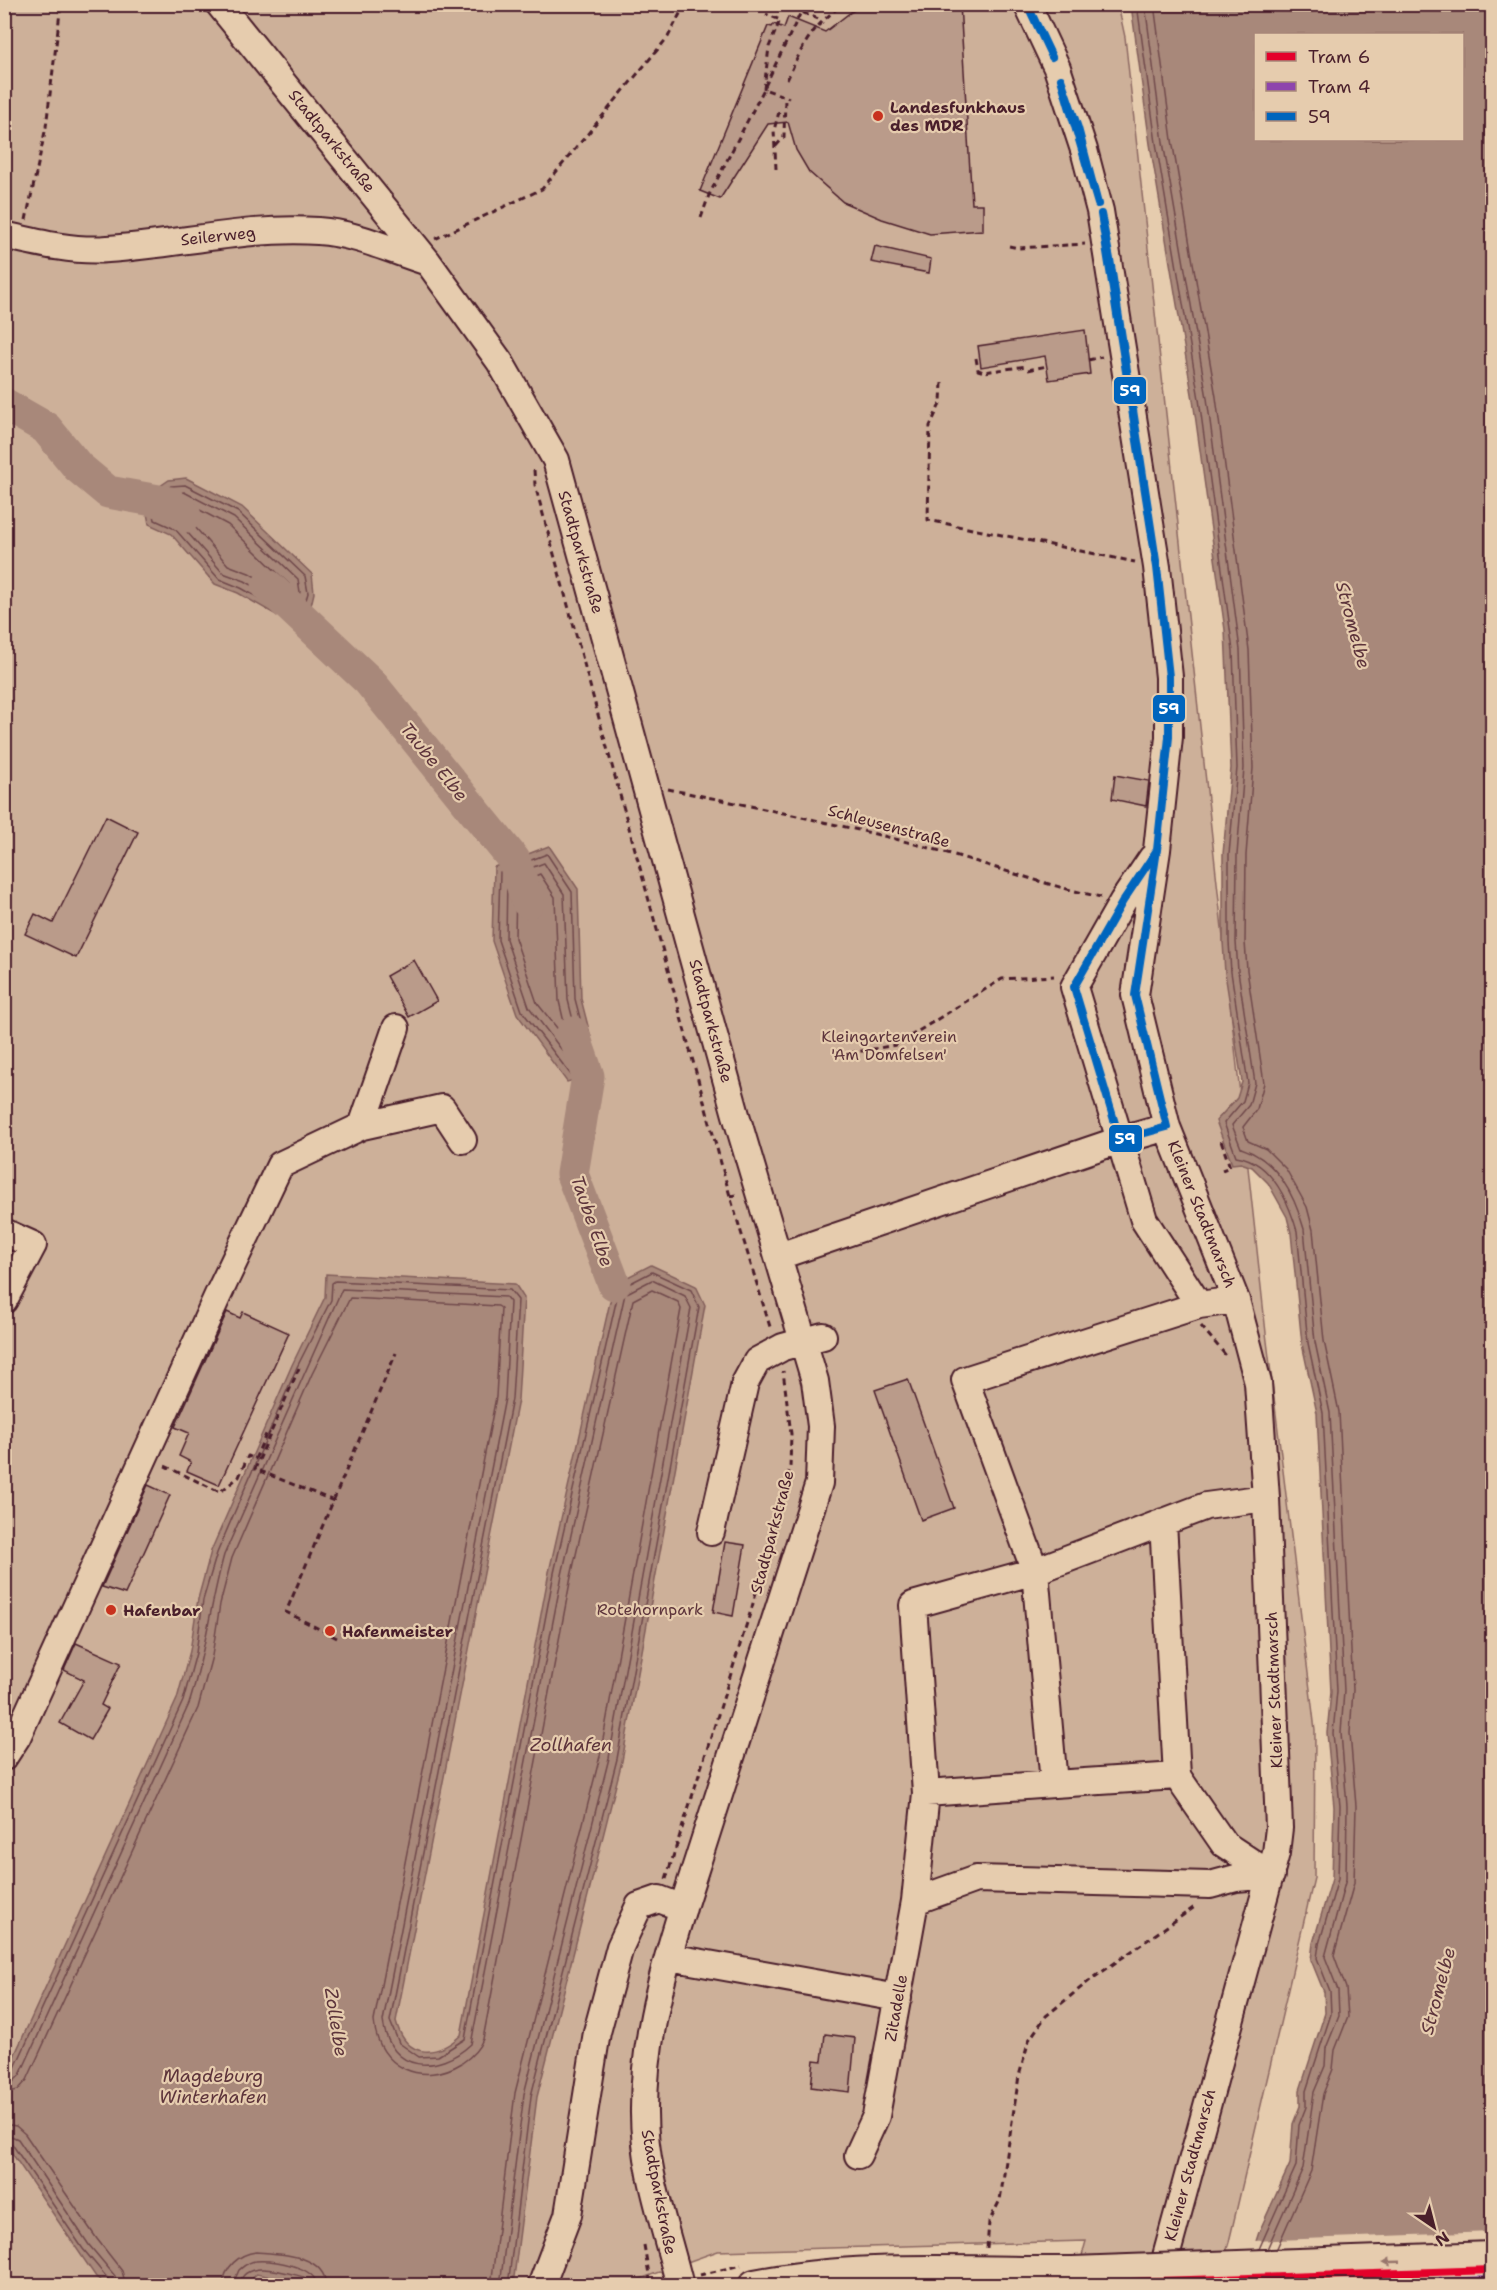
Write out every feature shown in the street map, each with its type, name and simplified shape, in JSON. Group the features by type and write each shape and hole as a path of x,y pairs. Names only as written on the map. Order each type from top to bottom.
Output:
{"main road":[{"path":"755,2286 805,2277 881,2271 1072,2273 1492,2258"}],"street":[{"name":"Stadtparkstraße","path":"219,4 422,254 500,362 555,460 759,1191 779,1256 813,1339 814,1381 821,1426 819,1483 683,1908 647,2046 644,2110 660,2216 680,2286"},
{"name":"Kleiner Stadtmarsch","path":"1027,4 1057,68 1071,109 1093,181 1107,243 1157,567 1169,677 1169,725 1157,850 1135,995 1167,1127 1236,1299 1258,1383 1266,1498 1279,1828 1271,1875 1158,2286"},
{"name":"Seilerweg","path":"13,237 70,248 108,249 267,231 321,231 422,254"},
{"path":"1157,850 1123,901 1083,975 1074,987 1144,1220 1198,1305"},
{"path":"362,1126 396,1028"},
{"path":"4,1757 17,1737 144,1456 280,1165 362,1126 442,1108 463,1140"},
{"path":"779,1256 1119,1140 1167,1127"},
{"path":"4,1232 33,1245 4,1300"},
{"path":"1054,1784 1035,1571 965,1380 1198,1305 1236,1299"},
{"path":"711,1532 746,1383 758,1361 777,1349 813,1339"},
{"path":"1035,1571 1206,1506 1266,1498"},
{"path":"1163,1522 1177,1776 1224,1844 1271,1875"},
{"name":"Zitadelle","path":"858,2156 876,2116 915,1901 926,1793 913,1605 1035,1571"},
{"path":"926,1793 1177,1776"},
{"path":"915,1901 976,1879 1210,1884 1236,1878 1271,1875"},
{"path":"541,2286 568,2215 597,2032 620,1947 639,1906 659,1899 683,1908"},
{"path":"669,1957 898,1998"}],"path":[{"path":"13,237 46,128 61,4"},
{"path":"422,254 542,189 668,37 685,4"},
{"path":"702,218 709,195 784,53 804,4"},
{"path":"787,80 801,50 821,20 843,4"},
{"path":"801,12 821,20"},
{"path":"764,88 769,47 780,20 766,14"},
{"path":"764,88 787,97 784,137 776,146"},
{"path":"776,170 774,130 779,112"},
{"path":"4,205 4,214"},
{"path":"1009,246 1019,248 1107,243"},
{"path":"976,358 978,369 984,372 1047,366"},
{"path":"942,382 941,402 930,426 928,520 1157,567"},
{"name":"Stadtparkstraße","path":"542,436 533,443 535,485 730,1196 777,1349 786,1384 791,1434 790,1468 748,1618 665,1881"},
{"name":"Schleusenstraße","path":"646,784 819,820 932,849 1060,889 1123,901"},
{"path":"850,1053 896,1045 1002,979 1083,975"},
{"path":"1221,1141 1230,1167 1222,1170"},
{"path":"730,1196 759,1191"},
{"path":"337,1638 286,1612 396,1353"},
{"path":"299,1368 255,1469 334,1502"},
{"path":"144,1456 220,1492 239,1477 248,1456 255,1459 267,1432 270,1434"},
{"path":"986,2259 989,2222 1000,2200 1019,2076 1029,2040 1046,2016 1089,1982 1204,1900"}],"green space":[{"name":"Rotehornpark","path":"5,5 1118,5 1125,37 1266,1333 1315,1730 1314,1878 1229,2242 1216,2285 1074,2285 1086,2241 718,2251 621,2286 5,2286"}],"water":[{"name":"Stromelbe","path":"1131,5 1492,5 1492,2285 1242,2285 1259,2232 1290,2164 1293,2124 1300,2106 1300,2090 1325,2013 1324,1992 1311,1960 1313,1943 1332,1879 1334,1807 1327,1733 1331,1692 1317,1413 1302,1344 1291,1233 1287,1217 1268,1183 1252,1167 1241,1163 1232,1164 1216,1121 1237,1098 1242,1082 1225,973 1223,942 1223,854 1231,768 1225,630 1193,400 1150,144"},
{"path":"186,478 242,507 312,574 314,593 309,614 290,623 238,593 215,584 171,534 149,524 144,497 169,480"},
{"path":"549,846 578,889 581,999 596,1057 588,1076 567,1082 517,1014 492,941 494,867"},
{"name":"Magdeburg Winterhafen","path":"651,1265 696,1286 705,1305 622,1761 537,2097 513,2285 317,2286 256,2274 244,2285 107,2285 96,2277 5,2143 5,2076 177,1699 190,1651 198,1599 211,1551 292,1365 325,1297 326,1274 515,1284 524,1298 518,1400 396,2021 407,2042 414,2048 432,2051 442,2048 461,2035 549,1572 614,1284"}],"pier":[{"path":"1492,2232 1492,2286 1239,2285 1253,2241"}],"building":[{"name":"Landesfunkhaus des MDR","path":"865,4 960,4 972,204 983,204 983,230 930,234 882,219 843,202 809,172 796,150 788,122 768,124 720,199 700,191 768,26 772,27 774,24 784,28 788,17 825,32"},
{"path":"875,246 931,259 929,273 871,262"},
{"path":"1085,330 1090,374 1049,380 1045,356 981,367 978,346"},
{"path":"1115,775 1149,781 1146,806 1112,799"},
{"path":"106,816 138,832 76,958 25,934 35,914 53,923"},
{"path":"414,960 437,1001 409,1017 386,976"},
{"path":"227,1312 240,1318 243,1312 289,1333 219,1485 187,1471 191,1462 179,1456 189,1433 175,1427"},
{"path":"908,1379 954,1508 921,1520 875,1390"},
{"path":"148,1485 170,1495 125,1594 102,1587"},
{"path":"725,1542 745,1545 733,1616 713,1612"},
{"path":"76,1643 121,1663 101,1705 108,1709 90,1740 60,1723 84,1680 64,1670"},
{"path":"825,2034 855,2038 850,2092 811,2087 814,2060 822,2061"}],"waterway":[{"name":"Taube Elbe","path":"4,404 46,428 78,467 108,492 170,503 185,516"},
{"path":"4,430 20,414"},
{"name":"Taube Elbe","path":"268,586 369,681 514,860 528,902"},
{"name":"Taube Elbe","path":"573,1033 588,1076 572,1174 614,1284"}],"tram line":[{"name":"6","path":"1012,2286 1492,2270"},
{"name":"4","path":"1337,2286 1492,2280"}],"transit line":[{"name":"59","path":"1027,4 1052,57"},
{"name":"59","path":"1027,4 1052,57"},
{"name":"59","path":"1061,79 1078,128 1098,204"},
{"name":"59","path":"1061,79 1098,204"},
{"name":"59","path":"1101,214 1110,259 1157,567"},
{"name":"59","path":"1101,214 1157,567"},
{"name":"59","path":"1157,567 1169,677 1169,737 1157,850"},
{"name":"59","path":"1157,850 1135,995 1167,1127 1120,1140 1074,987 1123,901 1157,850"}],"place":[{"name":"Landesfunkhaus des MDR","path":"878,116"},
{"name":"Hafenbar","path":"111,1610"},
{"name":"Hafenmeister","path":"330,1631"}],"park label":[{"name":"Kleingartenverein 'Am Domfelsen'","path":"889,1045"}],"water label":[{"name":"Zollhafen","path":"571,1745"},
{"name":"Zollelbe","path":"336,2022"}]}
